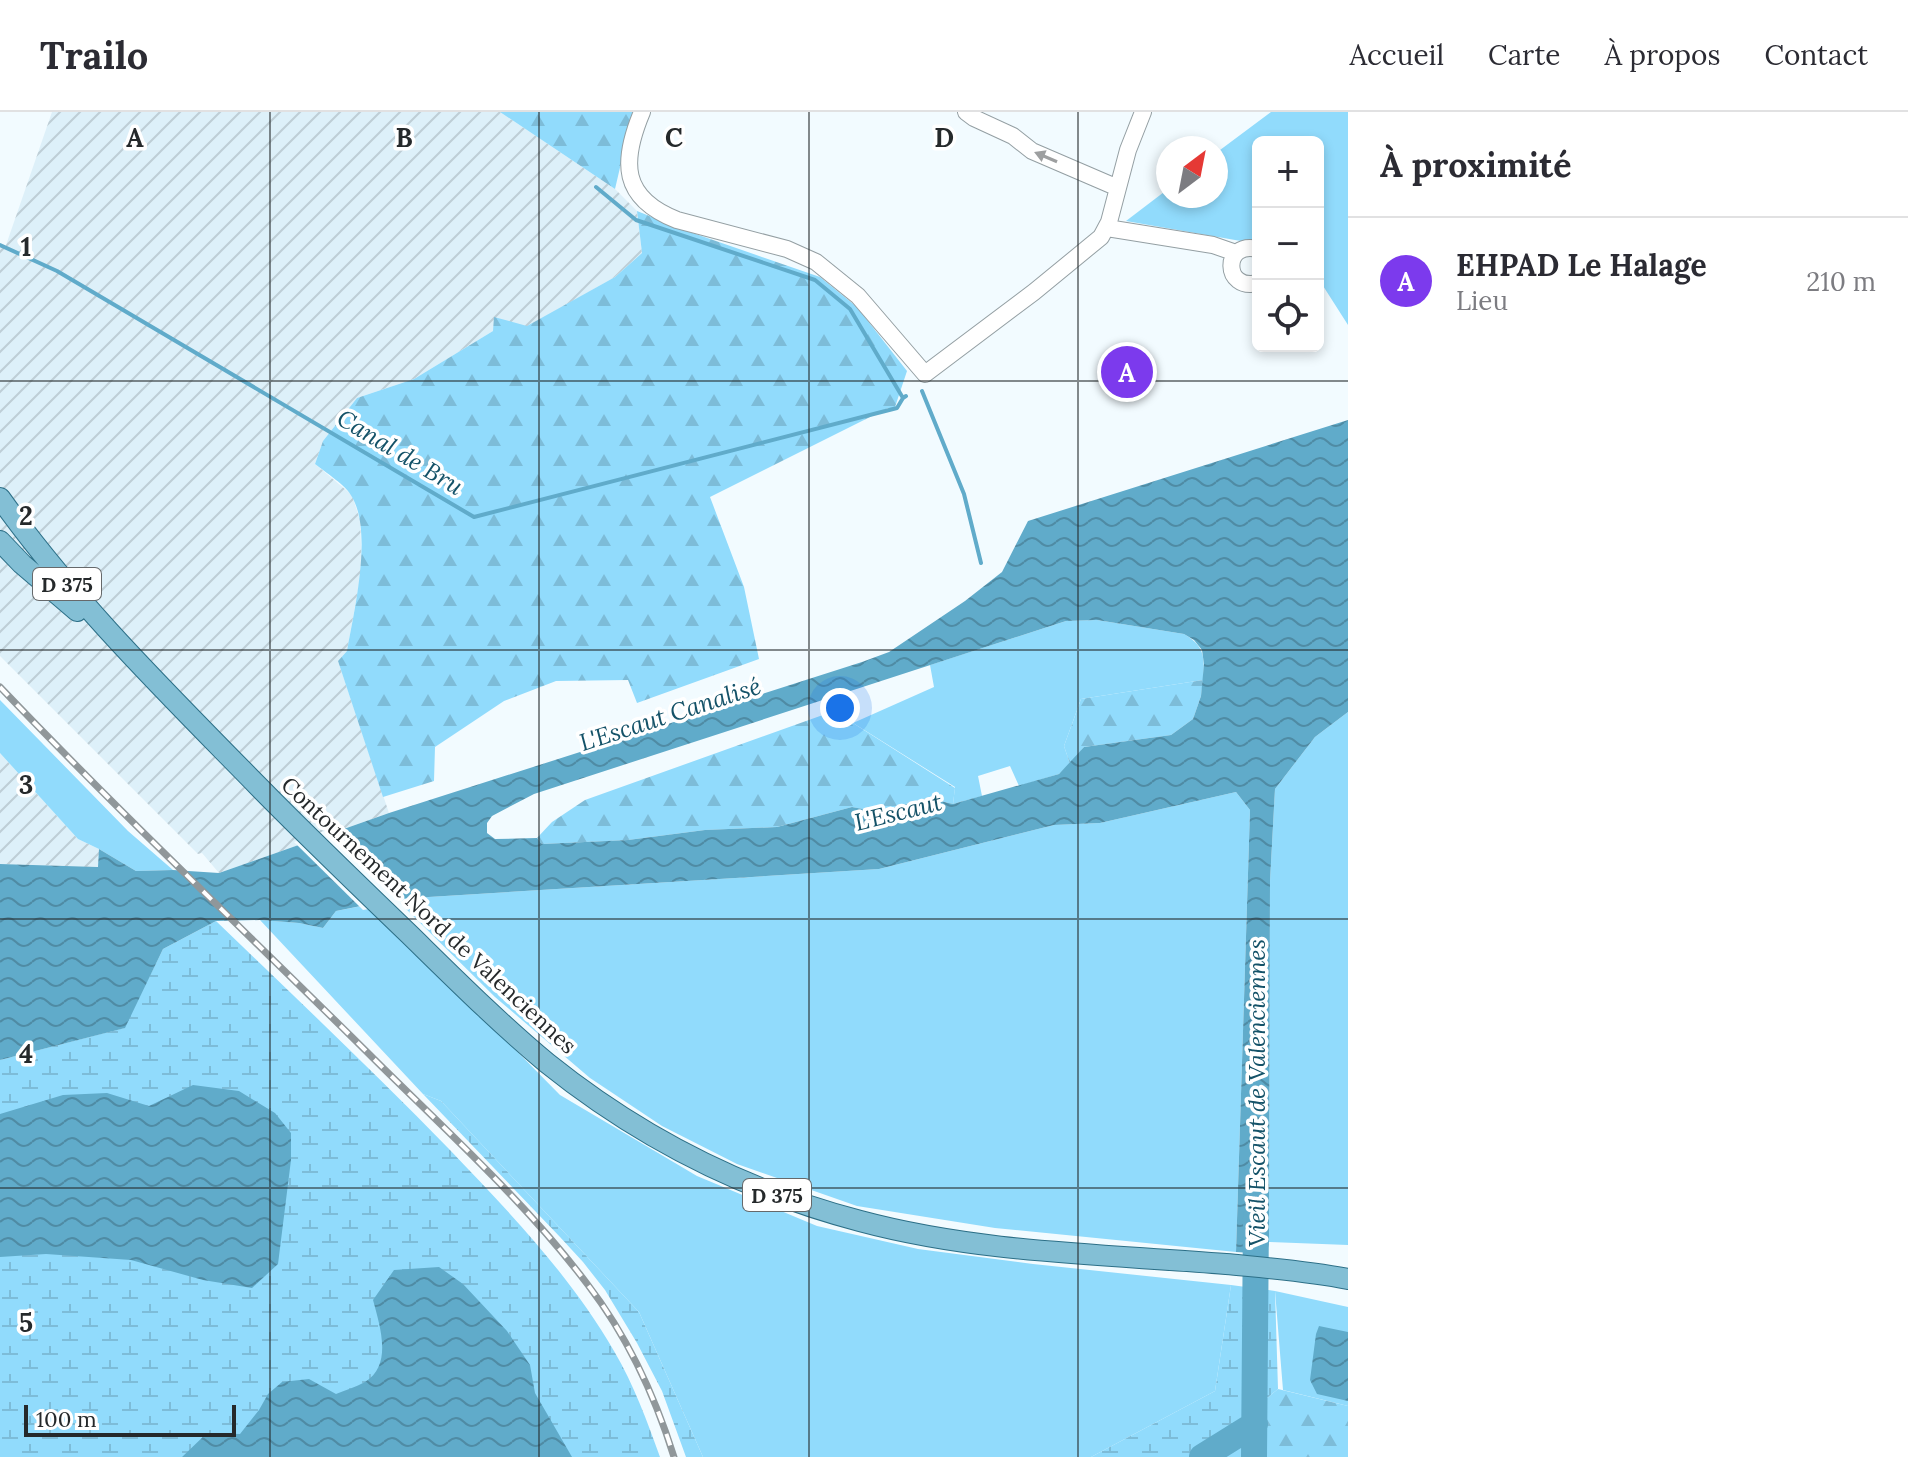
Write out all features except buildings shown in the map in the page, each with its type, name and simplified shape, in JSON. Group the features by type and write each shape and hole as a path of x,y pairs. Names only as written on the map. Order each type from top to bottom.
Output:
{"main road":[{"name":"Contournement Nord de Valenciennes","path":"0,498 56,571 141,666 284,813 418,943 543,1059 588,1094 666,1143 782,1197 871,1224 953,1241 1002,1248 1294,1270 1348,1279"},
{"path":"0,541 32,573 141,666"}],"street":[{"path":"642,112 630,156 632,185 641,197 661,213 677,220 787,249 816,262 858,296 925,374 1097,241 1107,228 1128,150 1143,112"},
{"path":"966,112 1013,136 1032,151 1118,188"},
{"path":"1107,228 1213,245 1236,253"},
{"path":"1252,248 1236,253 1231,265 1236,279 1252,284"}],"shaded area":[{"path":"52,112 500,112 615,189 637,211 642,253 615,277 527,327 493,331 414,379 357,398 323,441 315,464 352,495 360,520 362,568 347,651 338,661 389,813 219,873 0,656 0,246 5,248"},
{"path":"0,753 78,839 99,849 99,867 0,864"}],"green space":[{"path":"500,112 633,112 615,189"},
{"path":"1271,112 1348,112 1348,325 1324,287 1324,136 1252,136 1252,243 1126,221 1156,198 1156,208 1228,208 1228,144"},
{"path":"637,211 820,277 857,307 907,371 894,410 888,408 710,497 744,587 759,659 637,703 628,680 556,681 504,701 435,747 434,781 383,797 338,661 347,651 360,572 358,512 346,488 315,464 323,441 357,398 414,379 493,331 494,317 527,326 615,277 642,253"},
{"path":"1097,620 1184,634 1200,648 1203,680 1081,699 1064,746 1070,764 1059,774 1019,786 1010,766 978,776 982,796 953,804 955,787 853,723 934,687 930,665 1066,621"},
{"path":"1203,680 1193,719 1171,735 1084,747 1070,764 1064,746 1081,699"},
{"path":"0,700 128,831 173,870 136,871 78,839 0,753"},
{"path":"834,711 955,788 953,804 927,798 878,812 852,807 777,827 705,830 628,840 542,844 537,838 552,822 585,800"},
{"path":"1348,712 1348,1245 1269,1242 1270,881 1275,789 1315,737"},
{"path":"1236,792 1250,810 1236,1252 995,1228 857,1206 737,1164 662,1126 590,1078 495,997 396,899 879,869 1054,825 1100,823"},
{"path":"372,904 560,1095 697,1176 817,1226 918,1249 1231,1285 1215,1391 1091,1457 703,1457 639,1312 441,1101 423,1094 260,920 323,928 336,911"},
{"path":"216,921 421,1121 495,1197 559,1271 614,1351 634,1390 660,1457 0,1457 0,1060 124,1028 163,949"},
{"path":"423,1094 441,1101 639,1312 703,1457 686,1457 662,1391 605,1290 560,1237"},
{"path":"1231,1285 1275,1291 1278,1389 1195,1457 1091,1457 1215,1391"},
{"path":"1275,1291 1348,1307 1348,1406 1283,1390"},
{"path":"1278,1389 1348,1406 1348,1457 1195,1457"}],"water":[{"name":"L'Escaut","path":"1348,420 1348,712 1315,737 1275,789 1270,881 1267,1254 1236,1252 1250,810 1236,792 1100,823 1054,825 879,869 396,899 336,911 323,928 260,920 216,921 163,949 125,1028 0,1060 0,864 98,867 99,849 136,871 219,873 389,813 862,662 889,652 1002,572 1028,521","holes":["1097,620 1184,634 1202,650 1204,664 1201,696 1193,719 1171,735 1084,747 1059,774 953,804 927,798 879,812 852,807 777,827 542,844 537,838 495,839 487,833 487,823 492,816 534,794 1066,621"]},
{"path":"193,1085 239,1091 275,1113 291,1133 291,1160 278,1264 252,1288 203,1280 131,1260 46,1254 0,1257 0,1114 63,1095 107,1093 149,1106"},
{"path":"439,1267 463,1284 507,1331 530,1365 535,1393 572,1457 182,1457 207,1433 240,1434 268,1394 282,1382 309,1379 336,1394 365,1382 374,1375 382,1355 381,1333 373,1300 394,1270"},
{"path":"1319,1326 1348,1332 1348,1401 1317,1394 1310,1380"}],"pier":[{"path":"333,828 405,903 363,910 294,842"}],"waterway":[{"name":"Canal de Bru","path":"596,187 636,220 815,280 850,309 903,398"},
{"name":"Canal de Bru","path":"0,245 57,271 474,517 897,408 906,396"},
{"path":"922,391 964,494 981,563"},
{"name":"Vieil Escaut de Valenciennes","path":"1254,1457 1256,1217"},
{"path":"1202,1457 1255,1424"}],"railway":[{"path":"0,687 136,826 482,1165 537,1224 588,1285 615,1325 649,1389 674,1457"}],"place":[{"name":"EHPAD Le Halage","path":"1127,372"}],"water label":[{"name":"L'Escaut Canalisé","path":"670,714"}]}
